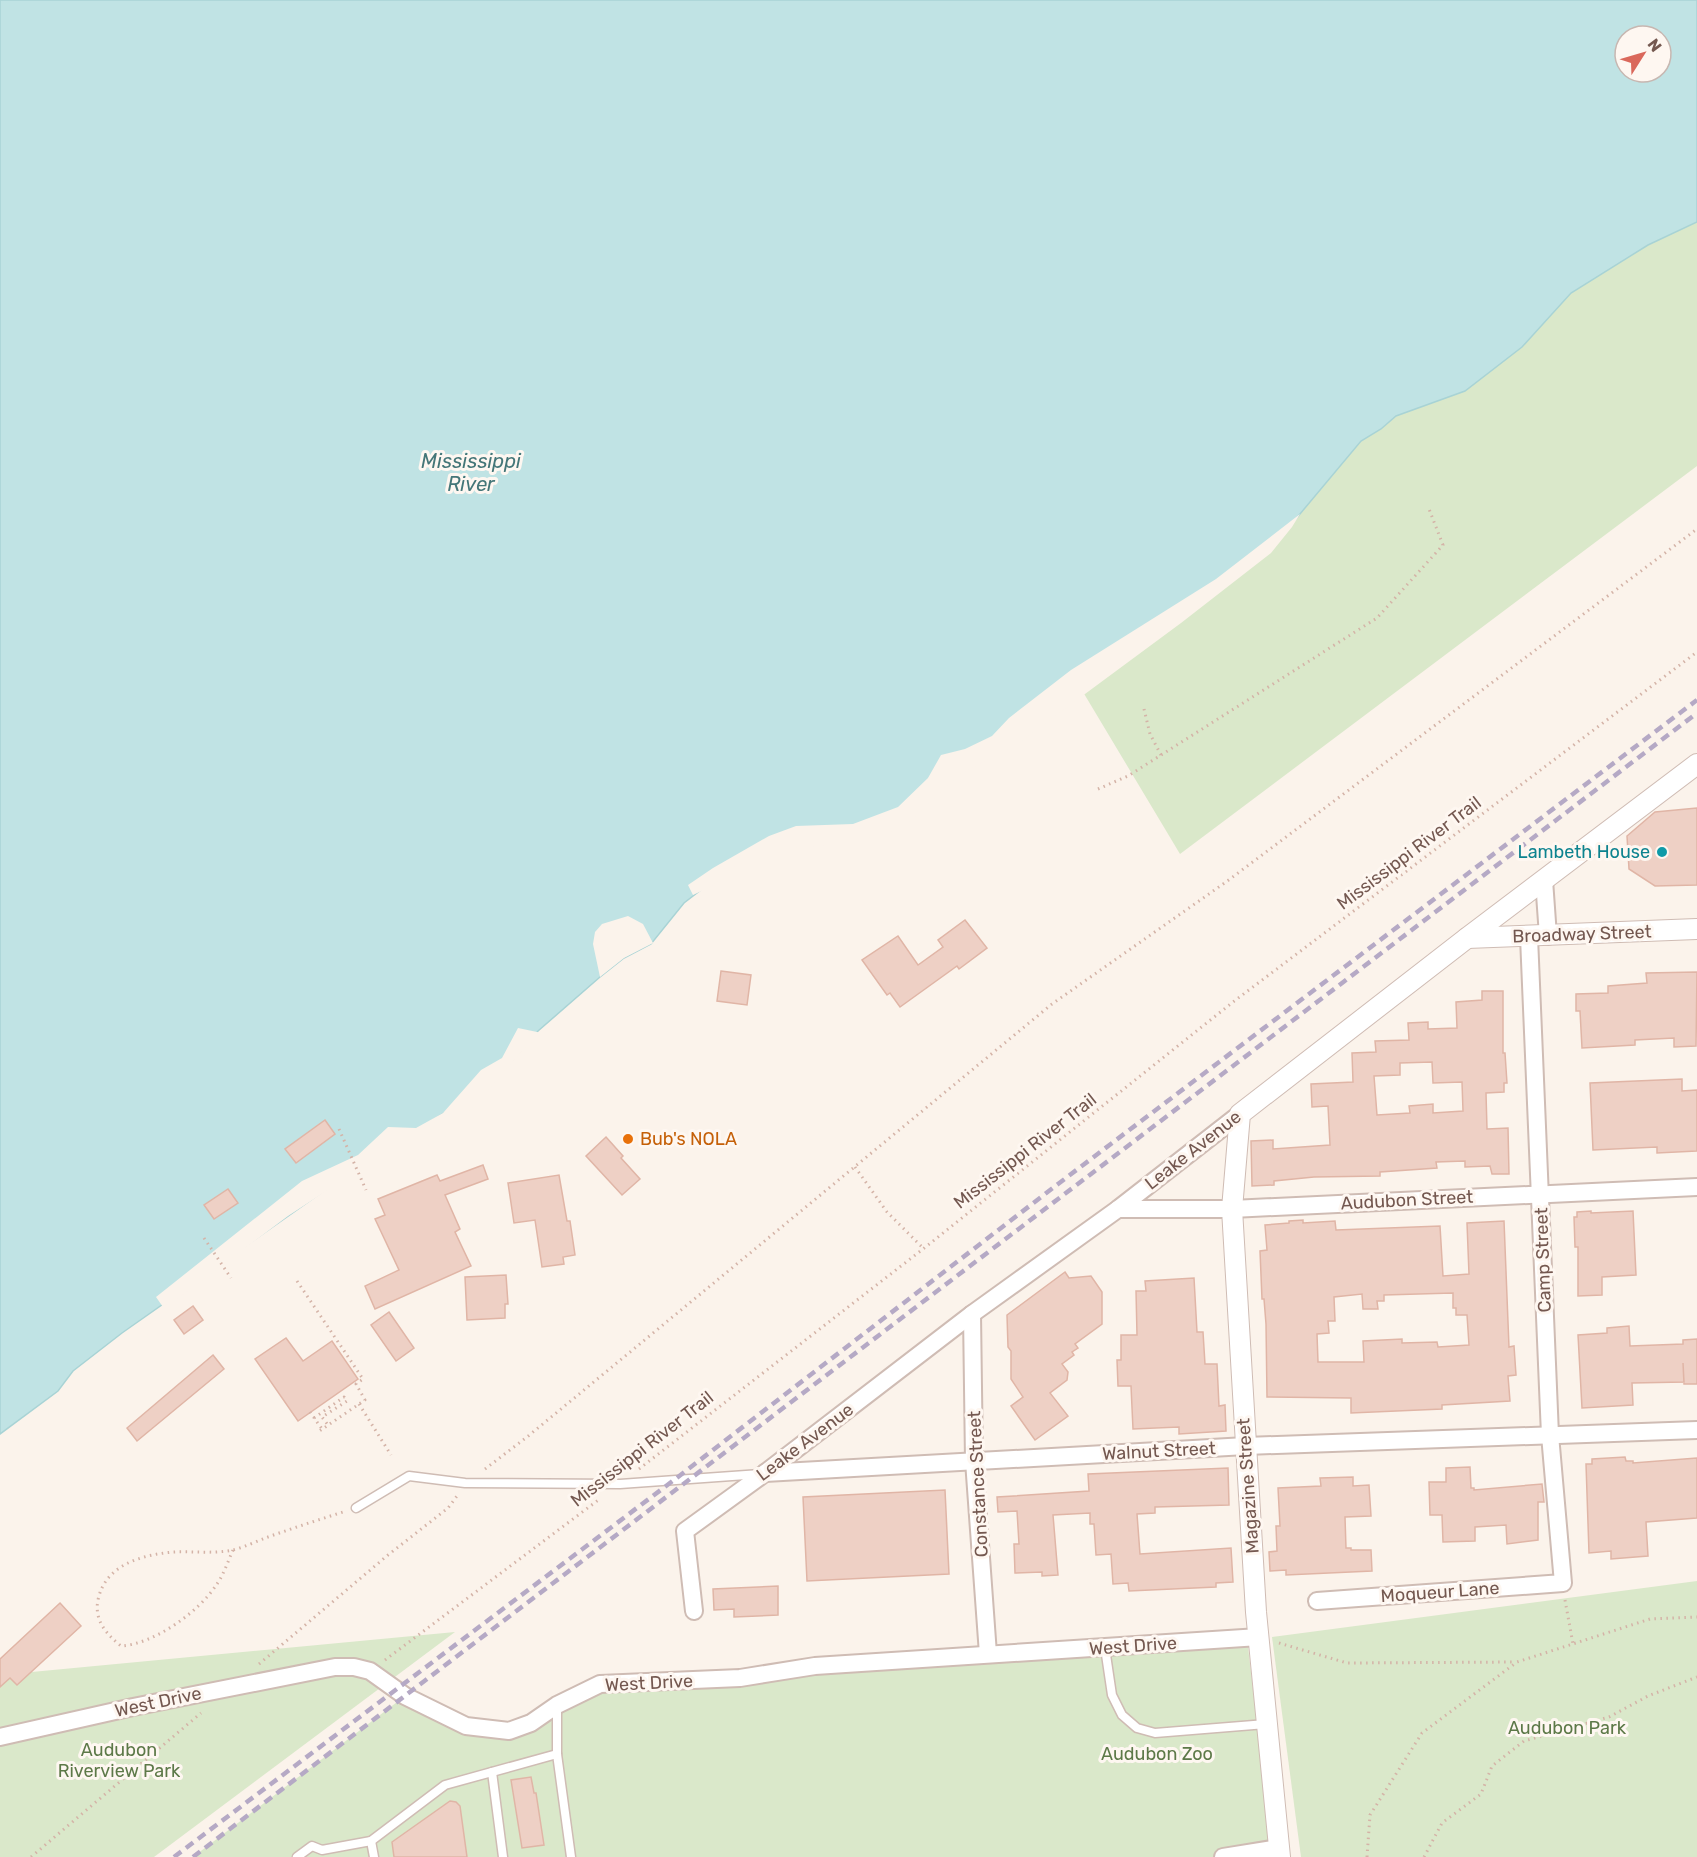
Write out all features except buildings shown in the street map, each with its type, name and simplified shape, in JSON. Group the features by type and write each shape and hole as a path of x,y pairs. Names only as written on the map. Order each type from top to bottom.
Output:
{"street":[{"name":"Leake Avenue","path":"694,1611 685,1531 765,1473 972,1314 1118,1209 1467,938 1697,764"},
{"name":"Camp Street","path":"1544,880 1539,937 1540,1193 1550,1435 1563,1583"},
{"name":"Broadway Street","path":"1467,938 1539,937 1697,929"},
{"name":"Magazine Street","path":"1240,1114 1232,1209 1259,1636 1279,1852"},
{"name":"Audubon Street","path":"1118,1209 1232,1209 1697,1187"},
{"name":"Constance Street","path":"972,1314 974,1461 988,1654"},
{"name":"Walnut Street","path":"765,1473 1246,1446 1697,1430"},
{"name":"Moqueur Lane","path":"1317,1601 1563,1583"},
{"name":"West Drive","path":"0,1737 335,1667 354,1667 370,1671 405,1696 466,1726 509,1731 531,1723 557,1706 600,1684 740,1678 815,1666 1259,1636"},
{"path":"1223,1857 1279,1852"}],"lane":[{"path":"356,1508 409,1476 465,1482 620,1484 765,1473"},
{"path":"1105,1648 1112,1695 1122,1715 1137,1728 1155,1733 1266,1725"},
{"path":"557,1706 557,1754 571,1857"},
{"path":"297,1857 312,1846 321,1854 371,1841 445,1785 557,1754"},
{"path":"492,1772 502,1857"},
{"path":"371,1841 374,1857"}],"path":[{"path":"1098,789 1128,776 1377,618 1443,545 1429,509"},
{"path":"257,1665 388,1554 448,1509 465,1482 527,1437 1052,1004 1226,882 1697,529"},
{"name":"Mississippi River Trail","path":"370,1671 620,1484 923,1249 1233,1002 1697,652"},
{"path":"1144,709 1150,734 1161,755"},
{"path":"339,1129 366,1190"},
{"path":"855,1167 888,1212 923,1249"},
{"path":"204,1238 231,1278"},
{"path":"297,1281 363,1379 356,1384 365,1400 320,1430 310,1412"},
{"path":"314,1418 344,1398 347,1401 322,1417 328,1425"},
{"path":"359,1404 391,1455"},
{"path":"233,1550 218,1584 198,1606 162,1633 132,1646 121,1646 106,1635 96,1607 100,1589 107,1578 124,1564 173,1552 233,1550 356,1508"},
{"path":"1563,1583 1573,1644"},
{"path":"1259,1636 1347,1663 1517,1662 1650,1619 1697,1617"},
{"path":"1367,1857 1370,1815 1422,1733 1517,1662"},
{"path":"1424,1857 1442,1823 1481,1794 1492,1766 1524,1741 1609,1717 1648,1696 1697,1677"},
{"path":"30,1857 205,1709"}],"green space":[{"path":"1697,194 1697,466 1180,854 1083,692 1269,551 1361,441 1381,429 1445,374"},
{"name":"Audubon Park","path":"1697,1581 1697,1857 1301,1857 1272,1637"},
{"name":"Audubon Riverview Park","path":"455,1632 154,1857 0,1857 0,1675"},
{"name":"Audubon Zoo","path":"1248,1647 1273,1857 193,1857 405,1696 466,1726 509,1731 600,1684 815,1666"}],"water":[{"name":"Mississippi River","path":"0,0 1697,0 1697,222 1648,245 1571,293 1522,347 1465,391 1396,416 1381,429 1361,441 1269,551 958,771 903,825 796,844 736,863 684,903 651,944 624,958 538,1031 491,1084 365,1162 122,1333 73,1371 58,1391 0,1434"}],"pier":[{"path":"1300,514 1271,553 1016,745 960,774 903,828 840,845 797,847 737,865 710,887 693,895 688,885 769,836 796,826 853,824 898,807 928,778 941,755 965,749 992,736 1009,718 1071,670 1216,579"},
{"path":"628,916 643,924 653,943 624,958 600,977 593,944 595,932 602,924"},
{"path":"518,1028 542,1033 524,1049 451,1132 437,1142 410,1153 366,1165 288,1216 163,1307 156,1297 302,1181 358,1155 388,1127 416,1128 443,1113 481,1070 502,1058"}],"railway":[{"path":"174,1857 674,1480 1058,1184 1697,700"},
{"path":"193,1857 1697,713"}],"place":[{"name":"Lambeth House","path":"1662,852"},
{"name":"Bub's NOLA","path":"628,1139"}]}
